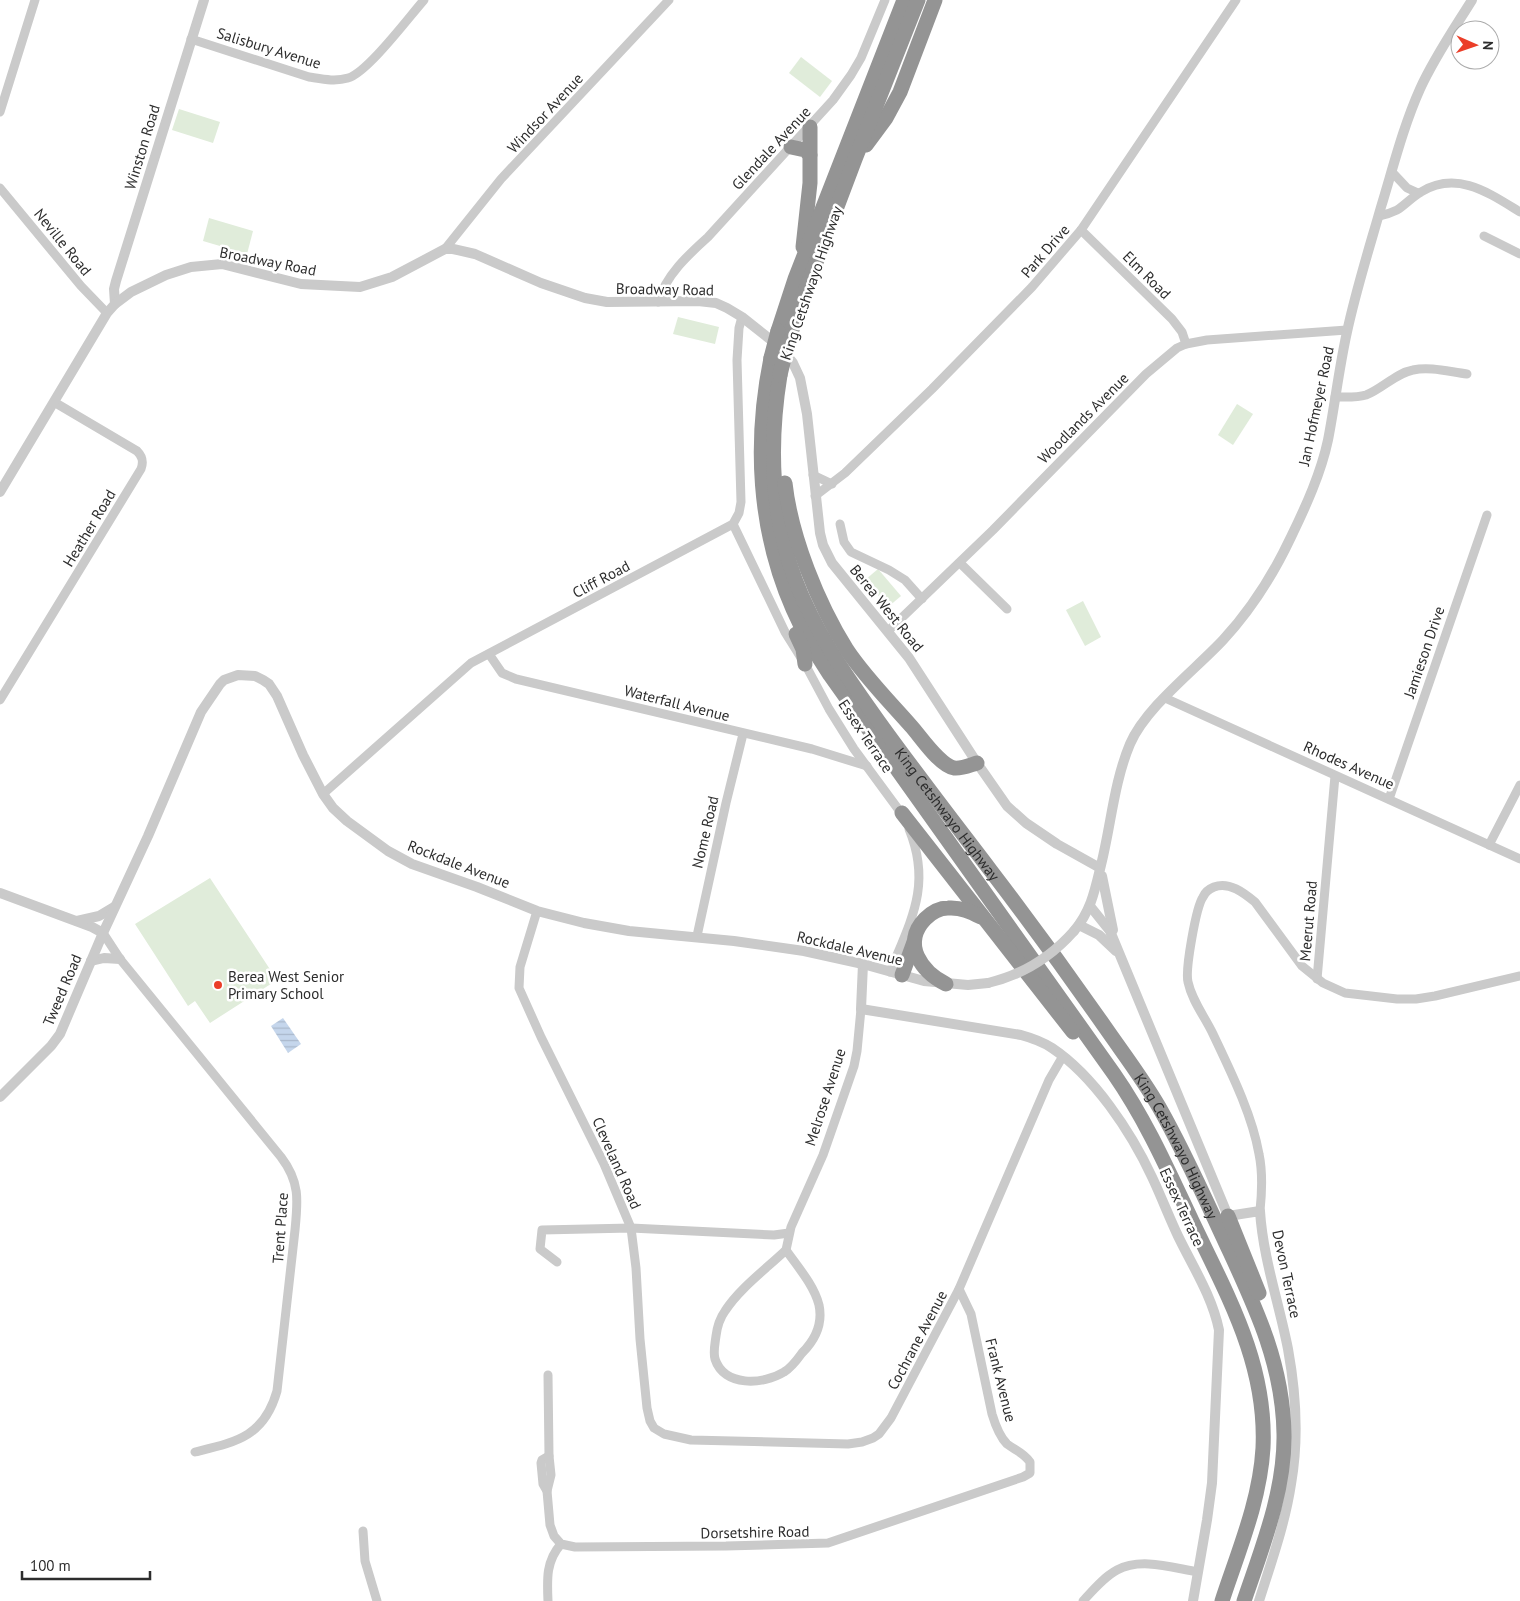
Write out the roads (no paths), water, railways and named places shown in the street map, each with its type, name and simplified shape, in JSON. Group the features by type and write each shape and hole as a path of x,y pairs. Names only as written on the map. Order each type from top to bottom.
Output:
{"highway":[{"name":"King Cetshwayo Highway","path":"904,0 802,261 783,336 780,375 776,394 773,451 783,540 794,576 817,628 835,659 888,734 1072,980 1158,1106 1213,1215 1263,1326 1273,1354 1278,1376 1284,1428 1283,1455 1275,1503 1244,1601"},
{"name":"King Cetshwayo Highway","path":"918,0 801,302 771,358 762,410 761,477 771,544 792,608 810,643 830,675 1135,1105 1234,1309 1253,1359 1259,1389 1263,1427 1260,1472 1254,1503 1222,1601"},
{"path":"855,160 886,118 897,98 935,0"},
{"path":"802,261 803,233 810,183 810,127"},
{"path":"791,147 805,150 810,155"},
{"path":"776,394 784,480 790,513 810,575 834,628 863,670 942,761 956,768 977,763"},
{"path":"761,477 760,504 767,550 776,585 802,649 806,664"},
{"path":"902,813 1150,1133"},
{"path":"896,974 914,942 918,929 924,920 934,912 949,907 964,909 985,919"},
{"path":"914,942 917,957 924,968 946,984"},
{"path":"1228,1216 1268,1318 1280,1356 1285,1400 1284,1428"}],"street":[{"path":"0,112 35,0"},
{"name":"Winston Road","path":"116,304 114,289 116,281 204,0"},
{"name":"Salisbury Avenue","path":"192,39 310,77 326,80 350,78 370,62 424,0"},
{"name":"Windsor Avenue","path":"445,249 501,179 668,0"},
{"name":"Glendale Avenue","path":"658,302 665,285 688,256 708,237 825,110 851,74 869,41 885,0"},
{"name":"Park Drive","path":"815,496 832,484 869,451 932,389 1032,287 1082,230 1236,0"},
{"name":"Jan Hofmeyer Road","path":"1100,868 1116,794 1130,745 1145,719 1225,638 1263,587 1281,558 1315,482 1328,441 1347,330 1402,136 1419,90 1472,0"},
{"path":"1392,172 1407,188 1418,194"},
{"path":"1378,216 1395,212 1418,194 1438,184 1464,184 1490,193 1520,212"},
{"name":"Neville Road","path":"0,188 81,286 107,313"},
{"name":"Elm Road","path":"1082,230 1172,319 1182,332 1186,344"},
{"path":"1484,236 1520,254"},
{"name":"Broadway Road","path":"0,492 107,313 131,292 166,275 191,267 222,264 301,284 360,287 392,277 445,249 460,249 585,298 607,302 698,301 716,303 742,317"},
{"path":"733,524 739,513 741,502 737,360 738,336 742,317"},
{"name":"Berea West Road","path":"742,317 780,347 796,370 804,393 820,534 827,554 838,572 909,658 1001,799 1018,817 1062,848 1100,868"},
{"name":"Woodlands Avenue","path":"888,631 960,563 1146,374 1172,352 1186,344 1243,337 1347,330"},
{"path":"1335,397 1365,395 1406,372 1414,370 1424,369 1467,374"},
{"name":"Heather Road","path":"0,700 142,466 142,456 137,450 54,402"},
{"path":"813,475 832,484"},
{"name":"Jamieson Drive","path":"1389,799 1487,515"},
{"name":"Cliff Road","path":"323,794 471,663 733,524"},
{"name":"Essex Terrace","path":"733,524 785,632 806,664 837,723 902,813 917,852 920,872 919,890 896,974"},
{"path":"840,524 844,542 851,552 889,570 905,580 922,600"},
{"path":"960,563 1006,609"},
{"name":"Waterfall Avenue","path":"489,654 500,671 516,679 812,749 867,766"},
{"name":"Rockdale Avenue","path":"102,933 148,836 201,712 215,689 224,680 247,674 269,684 277,696 303,755 323,794 347,821 388,852 412,864 537,911 613,928 697,936 804,951 864,964 924,982 968,985 988,983 1014,976 1055,950 1076,928 1090,906 1096,890 1100,868"},
{"name":"Rhodes Avenue","path":"1165,698 1520,859"},
{"name":"Nome Road","path":"697,936 743,734"},
{"name":"Meerut Road","path":"1335,776 1317,979 1345,993 1407,999 1435,996 1520,976"},
{"path":"1489,845 1520,785"},
{"path":"1100,868 1105,898 1120,955"},
{"name":"Devon Terrace","path":"1259,1601 1283,1524 1291,1485 1296,1453 1294,1390 1288,1349 1262,1232 1260,1211 1262,1178 1257,1146 1231,1074 1187,981 1188,962 1203,895 1212,888 1224,886 1239,891 1255,902 1302,966 1317,979"},
{"path":"0,893 92,926 102,933"},
{"path":"1090,906 1107,925 1228,1216 1260,1211"},
{"path":"76,921 99,916 115,907"},
{"name":"Cleveland Road","path":"537,911 520,967 519,988 537,1029 604,1164 630,1228 636,1268 640,1340 648,1415 654,1428 664,1434"},
{"path":"1076,928 1099,935 1120,955"},
{"name":"Trent Place","path":"102,933 120,960 281,1157 292,1173 296,1183 298,1205 284,1336 274,1404 264,1421 250,1433 226,1444 195,1452"},
{"name":"Tweed Road","path":"0,1097 51,1046 60,1034 102,933"},
{"path":"91,961 104,958 120,960"},
{"name":"Melrose Avenue","path":"786,1250 789,1233 820,1164 848,1084 857,1051 864,964"},
{"name":"Essex Terrace","path":"861,1009 1021,1035 1042,1042 1063,1056 1098,1092 1127,1131 1213,1306 1217,1318 1220,1343 1212,1483 1208,1520 1193,1601"},
{"name":"Cochrane Avenue","path":"664,1434 691,1440 833,1445 862,1442 879,1434 891,1418 959,1289 1049,1080 1063,1056"},
{"path":"557,1262 540,1249 542,1230 630,1228 774,1235 789,1233"},
{"path":"786,1250 812,1289 818,1304 819,1324 816,1335 810,1345 782,1373 759,1381 740,1380 729,1377 723,1372 716,1359 714,1348 723,1314 731,1302 786,1250"},
{"name":"Frank Avenue","path":"959,1289 971,1314 996,1425 1006,1443 1028,1458 1031,1467"},
{"path":"548,1375 549,1456 541,1462 543,1484 547,1492 550,1525 554,1536 561,1544 555,1551 548,1567 548,1601"},
{"name":"Dorsetshire Road","path":"561,1544 575,1547 753,1546 828,1543 1023,1477 1030,1472 1031,1467"},
{"path":"363,1531 365,1561 377,1601"},
{"path":"1083,1601 1112,1573 1127,1566 1148,1564 1198,1572"}],"water":[{"path":"283,1018 301,1044 288,1053 271,1026"}],"place":[{"name":"Berea West Senior Primary School","path":"218,985"}]}
